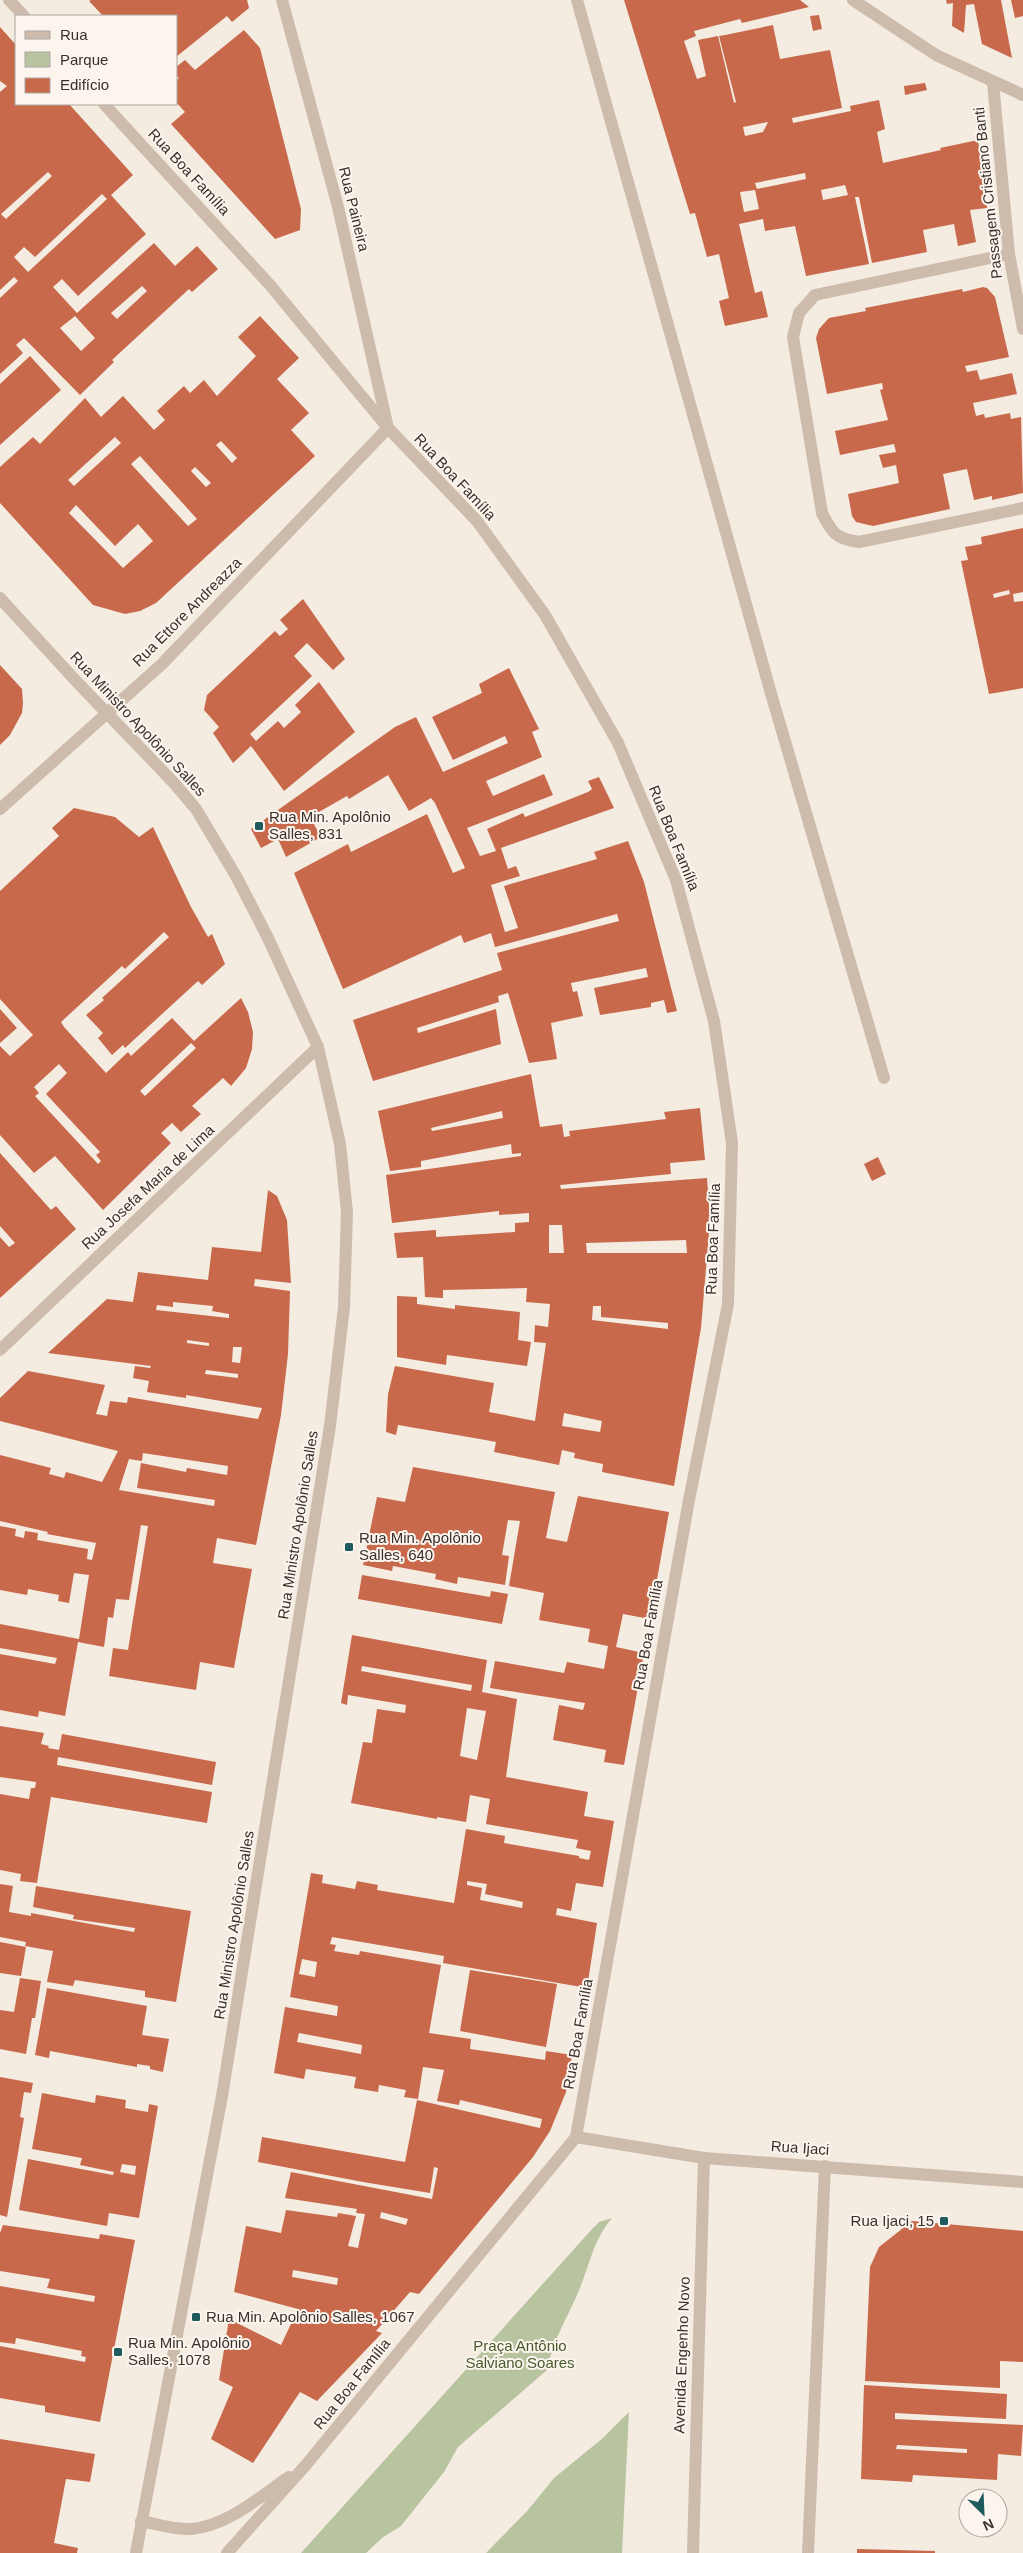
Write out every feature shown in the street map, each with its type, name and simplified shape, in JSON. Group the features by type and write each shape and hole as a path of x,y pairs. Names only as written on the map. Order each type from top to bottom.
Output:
{"street":[{"path":"9,0 23,15"},
{"name":"Rua Paineira","path":"282,0 338,207 388,428"},
{"path":"577,0 772,697 884,1078"},
{"path":"853,0 936,55 993,83 1023,95"},
{"name":"Passagem Cristiano Banti","path":"993,83 1009,254 1023,329"},
{"name":"Rua Boa Família","path":"105,105 270,285 388,428 477,521 545,615 618,743 676,880 714,1021 732,1144 728,1304 689,1500 576,2137 305,2466 227,2553"},
{"path":"1009,254 815,295 799,313 793,337 822,513 832,531 843,540 859,542 1023,508"},
{"name":"Rua Ettore Andreazza","path":"0,809 107,711 162,664 388,428"},
{"name":"Rua Ministro Apolônio Salles","path":"0,598 76,681 151,757 196,809 236,876 267,936 318,1047 340,1144 347,1212 344,1307 330,1426 222,2096 136,2553"},
{"name":"Rua Josefa Maria de Lima","path":"0,1350 318,1047"},
{"name":"Rua Ijaci","path":"576,2137 704,2158 1023,2182"},
{"name":"Avenida Engenho Novo","path":"693,2553 704,2158"},
{"path":"808,2553 825,2166"},
{"name":"Rua Boa Família","path":"141,2521 189,2529 209,2526 229,2517 305,2466"}],"green space":[{"name":"Praça Antônio Salviano Soares","path":"612,2218 601,2234 593,2252 580,2288 557,2338 547,2370 458,2447 444,2472 401,2526 382,2538 366,2553 301,2553 593,2228 599,2222"},
{"path":"629,2412 622,2553 486,2553 528,2510 554,2478 603,2438"}],"building":[{"path":"247,0 249,8 232,22 227,16 178,55 178,15 102,15 89,1"},
{"path":"624,0 800,0 809,7 742,23 740,19 694,31 696,36 684,41 697,79 706,76 698,40 718,36 734,103 736,102 719,36 773,25 780,59 830,50 842,108 792,118 793,123 851,111 850,106 879,100 885,129 877,132 883,163 978,140 987,208 970,210 976,242 958,246 954,224 923,230 927,252 872,263 859,197 855,197 869,264 806,276 795,226 765,231 763,219 739,224 755,293 762,291 768,317 725,326 719,301 729,298 719,254 707,257 695,213 690,214","holes":["768,122 763,132 745,136 743,127","805,173 806,179 757,189 755,183","845,185 848,195 823,200 821,190","755,190 759,209 744,212 740,192"]},
{"path":"946,0 1001,0 1012,58 982,44 974,4 966,5 964,33 952,26 953,3 947,4"},
{"path":"1011,0 1023,0 1023,16 1015,18"},
{"path":"819,15 822,29 813,31 810,16"},
{"path":"0,27 15,44 15,105 70,105 133,175 111,195 146,234 78,296 62,279 53,287 77,313 154,243 175,266 197,246 218,269 192,292 189,289 112,360 114,362 80,395 24,338 16,345 23,353 0,374 0,298 18,281 14,277 0,290 0,92 7,86 0,81","holes":["48,172 52,176 6,219 1,214","102,194 107,199 28,272 14,257 24,247 35,257","142,286 147,291 117,319 111,313","75,316 95,338 81,351 60,328"]},
{"path":"244,30 260,48 301,209 300,230 275,239 171,124 185,112 178,104 178,65 185,60 195,70"},
{"path":"925,83 927,90 905,95 904,86"},
{"path":"983,287 987,288 995,297 1009,357 965,366 967,372 977,370 980,380 1012,373 1017,394 973,403 976,416 984,414 985,418 1010,413 1011,419 1021,417 1023,493 992,500 992,496 974,500 967,469 943,474 950,509 873,526 856,522 852,516 848,494 899,483 896,465 883,468 879,455 896,452 894,444 840,455 835,431 888,420 880,390 883,389 882,383 827,394 816,338 819,329 829,318 866,311 865,308 962,289 963,292"},
{"path":"260,316 299,358 277,379 309,413 291,430 315,456 156,603 140,611 125,614 93,605 0,503 0,467 33,437 40,444 85,398 101,417 123,396 154,430 165,420 157,411 184,386 190,393 204,380 217,396 256,356 238,337","holes":["115,437 121,443 74,486 68,480","221,441 237,458 232,463 216,445","140,456 197,519 188,526 131,464","195,467 211,483 206,487 191,471","76,505 115,546 138,524 153,541 123,568 69,513"]},
{"path":"30,356 61,390 0,445 0,384"},
{"path":"1023,528 1023,592 1013,594 1014,602 1023,601 1023,688 989,694 961,561 968,560 965,547 982,544 981,537","holes":["1009,590 1010,594 994,598 993,594"]},
{"path":"303,599 345,659 333,670 307,643 294,656 312,676 250,734 256,741 278,721 284,728 301,712 295,705 319,682 355,732 284,791 251,746 233,763 213,733 219,727 204,710 207,695 275,631 280,636 288,629 280,620"},
{"path":"0,665 22,689 23,703 22,713 10,735 0,745"},
{"path":"509,668 539,729 532,732 542,757 486,781 493,796 544,774 553,795 467,828 480,856 496,851 487,829 523,813 525,817 588,792 592,789 588,781 599,777 614,808 501,848 508,869 516,866 520,876 491,885 505,932 518,928 504,886 597,859 594,852 628,841 644,882 677,1011 667,1013 664,1000 651,1003 651,1007 600,1015 594,988 648,977 646,968 571,983 573,992 577,991 583,1016 551,1023 557,1059 529,1063 508,993 498,996 499,1002 417,1028 418,1033 496,1009 501,1044 373,1081 353,1020 502,970 497,953 619,921 617,914 495,947 491,933 464,943 461,935 343,989 294,873 348,844 351,852 427,814 453,873 465,868 435,803 431,798 409,811 388,775 349,799 347,796 310,817 321,837 286,857 278,839 261,848 251,829 395,727 416,717 443,772 508,743 505,736 453,760 432,717 482,693 479,684"},
{"path":"74,808 115,817 139,837 153,827 191,907 208,937 212,934 225,964 202,985 198,981 125,1048 123,1045 112,1055 98,1038 103,1033 86,1015 169,937 164,932 125,969 122,966 61,1022 106,1073 128,1052 131,1056 172,1018 194,1041 241,998 248,1012 253,1032 252,1049 246,1068 231,1086 223,1078 192,1106 201,1114 181,1132 172,1123 161,1133 171,1143 103,1210 55,1156 34,1173 0,1135 0,1046 10,1056 33,1035 0,999 0,891 59,836 52,828","holes":["191,1043 196,1048 145,1096 140,1091","59,1064 67,1073 46,1094 100,1152 96,1155 101,1161 98,1164 35,1096 39,1093 34,1087"]},
{"path":"0,1009 17,1028 0,1043"},
{"path":"531,1074 540,1127 562,1124 564,1137 570,1136 569,1131 666,1119 664,1112 700,1108 705,1160 670,1163 671,1174 560,1185 561,1189 707,1178 710,1221 701,1328 674,1486 602,1472 603,1464 574,1458 575,1453 562,1450 559,1465 494,1452 496,1442 398,1425 396,1435 386,1432 388,1394 395,1366 494,1383 489,1412 535,1421 546,1343 534,1342 535,1325 548,1327 550,1304 526,1302 527,1288 443,1290 443,1298 425,1297 423,1257 397,1258 394,1233 436,1230 436,1237 515,1232 515,1223 529,1222 529,1213 499,1215 499,1211 392,1223 386,1175 521,1156 521,1153 512,1154 511,1144 421,1161 421,1167 390,1171 378,1111","holes":["502,1111 503,1118 432,1131 431,1128","549,1225 562,1225 564,1253 549,1253","686,1240 687,1253 587,1253 586,1243","593,1306 601,1306 601,1317 668,1323 668,1329 592,1320","564,1413 602,1421 600,1432 562,1426"]},
{"path":"0,1153 51,1210 56,1206 76,1229 0,1298 0,1237 9,1247 15,1243 0,1226"},
{"path":"878,1157 886,1174 872,1181 864,1164"},
{"path":"268,1190 277,1196 287,1220 291,1283 255,1279 254,1286 290,1291 288,1354 281,1415 256,1545 217,1538 213,1563 252,1569 234,1668 200,1662 196,1690 109,1676 113,1648 128,1650 148,1526 141,1525 129,1600 116,1599 113,1618 108,1617 104,1647 78,1642 65,1716 39,1711 38,1717 0,1710 0,1654 55,1664 57,1658 0,1648 0,1624 79,1639 89,1575 74,1573 69,1603 58,1601 59,1595 28,1589 27,1595 0,1590 0,1526 16,1529 15,1536 24,1538 25,1531 38,1533 37,1540 88,1549 87,1559 92,1560 96,1543 47,1534 48,1532 0,1521 0,1455 51,1468 49,1474 64,1478 66,1472 102,1482 118,1451 0,1421 0,1398 28,1371 105,1385 96,1414 107,1416 110,1401 127,1403 128,1397 258,1419 262,1408 186,1395 186,1398 147,1392 149,1381 133,1378 135,1366 150,1368 151,1366 48,1353 107,1299 133,1302 138,1272 208,1280 212,1247 261,1252","holes":["173,1302 213,1306 212,1311 229,1314 229,1318 156,1310 157,1305 173,1307","187,1340 209,1343 209,1346 187,1343","233,1347 242,1347 240,1363 232,1362","206,1370 238,1374 238,1378 205,1374","143,1453 228,1466 227,1475 187,1468 186,1472 141,1463 137,1488 215,1500 214,1506 119,1490 129,1459 142,1461"]},
{"path":"397,1296 417,1297 417,1304 455,1309 455,1305 520,1312 518,1340 531,1342 527,1366 447,1355 446,1365 397,1357"},
{"path":"413,1467 555,1492 546,1538 567,1542 578,1496 669,1512 650,1619 623,1614 616,1647 644,1653 624,1765 604,1762 606,1750 553,1740 559,1705 583,1710 585,1703 490,1688 495,1661 564,1673 567,1662 604,1669 608,1646 588,1642 590,1629 539,1620 544,1593 509,1586 520,1521 508,1520 502,1555 509,1556 505,1585 458,1577 457,1584 435,1579 436,1574 393,1566 392,1571 363,1565 377,1497 405,1502"},
{"path":"362,1575 490,1597 491,1591 508,1594 502,1624 358,1599"},
{"path":"352,1635 487,1660 482,1692 517,1699 506,1777 588,1792 584,1816 614,1821 603,1887 576,1883 571,1911 557,1908 556,1915 597,1923 587,1988 443,1963 444,1956 332,1937 330,1944 336,1945 334,1951 359,1955 360,1951 441,1965 429,2033 471,2039 470,2049 545,2060 546,2051 572,2055 566,2092 550,2131 533,2157 419,2294 410,2292 376,2331 382,2333 317,2401 300,2392 253,2463 211,2439 233,2387 219,2380 229,2319 281,2345 298,2309 234,2292 246,2226 281,2233 286,2210 337,2217 338,2213 356,2216 348,2246 358,2248 365,2214 356,2213 357,2209 285,2198 291,2172 432,2199 438,2168 434,2167 430,2193 363,2182 258,2162 262,2137 405,2162 417,2100 540,2128 542,2119 460,2100 459,2105 437,2101 444,2070 423,2067 418,2099 404,2097 406,2090 379,2085 378,2092 354,2088 356,2077 306,2069 304,2079 274,2073 285,2007 337,2016 338,2006 290,1997 311,1873 323,1875 322,1883 355,1889 357,1881 378,1885 377,1890 454,1903 466,1829 505,1836 504,1843 579,1856 579,1858 589,1860 591,1851 576,1848 578,1840 486,1824 490,1799 470,1795 466,1822 437,1817 437,1819 351,1803 363,1742 372,1743 377,1709 405,1713 406,1705 348,1695 347,1705 341,1703","holes":["362,1666 472,1685 471,1691 361,1671","467,1708 486,1711 477,1760 460,1756","467,1881 487,1884 485,1894 523,1902 522,1908 480,1900 482,1888 467,1885","302,1959 317,1962 315,1977 299,1974","299,2033 362,2045 361,2054 297,2042","381,2212 408,2219 406,2225 380,2218","293,2270 338,2278 337,2285 292,2277"]},
{"path":"0,1726 44,1733 41,1744 49,1746 48,1748 59,1750 62,1734 216,1762 212,1785 58,1757 57,1765 212,1792 207,1823 51,1797 37,1883 20,1881 21,1874 0,1870 0,1794 29,1799 31,1788 35,1788 36,1782 0,1777"},
{"path":"0,1884 13,1886 9,1912 31,1916 31,1913 134,1932 135,1928 73,1919 74,1915 33,1907 36,1886 191,1911 176,2002 145,1997 145,1991 75,1980 73,1986 47,1982 53,1951 25,1946 26,1942 0,1937"},
{"path":"0,1942 26,1947 21,1976 0,1973"},
{"path":"470,1970 557,1984 546,2047 460,2031"},
{"path":"20,1978 41,1981 35,2018 32,2018 26,2054 0,2049 0,2010 14,2012"},
{"path":"47,1988 147,2006 142,2035 169,2039 163,2072 150,2069 150,2066 137,2064 137,2067 50,2051 49,2058 35,2055"},
{"path":"0,2077 33,2083 31,2093 24,2092 20,2117 24,2118 7,2217 0,2215"},
{"path":"42,2093 95,2103 96,2095 126,2100 125,2108 148,2112 149,2104 158,2106 139,2218 109,2213 107,2226 19,2210 28,2159 113,2175 114,2172 80,2165 82,2158 32,2149","holes":["122,2164 136,2166 135,2175 120,2172"]},
{"path":"912,2221 1023,2231 1023,2362 1000,2361 1000,2388 865,2381 870,2267 879,2247"},
{"path":"3,2225 99,2239 100,2234 135,2240 100,2422 45,2412 45,2406 0,2398 0,2346 85,2362 86,2357 81,2356 82,2351 16,2338 15,2344 0,2342 0,2286 94,2302 95,2296 47,2288 50,2279 0,2271 0,2233"},
{"path":"864,2385 1007,2394 1006,2419 895,2413 895,2419 1023,2425 1021,2456 998,2454 997,2480 913,2475 912,2482 861,2479","holes":["897,2445 967,2449 967,2453 896,2449"]},
{"path":"0,2439 95,2454 90,2482 66,2479 54,2543 78,2548 77,2553 0,2553"},
{"path":"857,2549 935,2551 935,2553 857,2553"}],"place":[{"name":"Rua Min. Apolônio Salles, 831","path":"259,826"},
{"name":"Rua Min. Apolônio Salles, 640","path":"349,1547"},
{"name":"Rua Ijaci, 15","path":"944,2221"},
{"name":"Rua Min. Apolônio Salles, 1067","path":"196,2317"},
{"name":"Rua Min. Apolônio Salles, 1078","path":"118,2352"}]}
